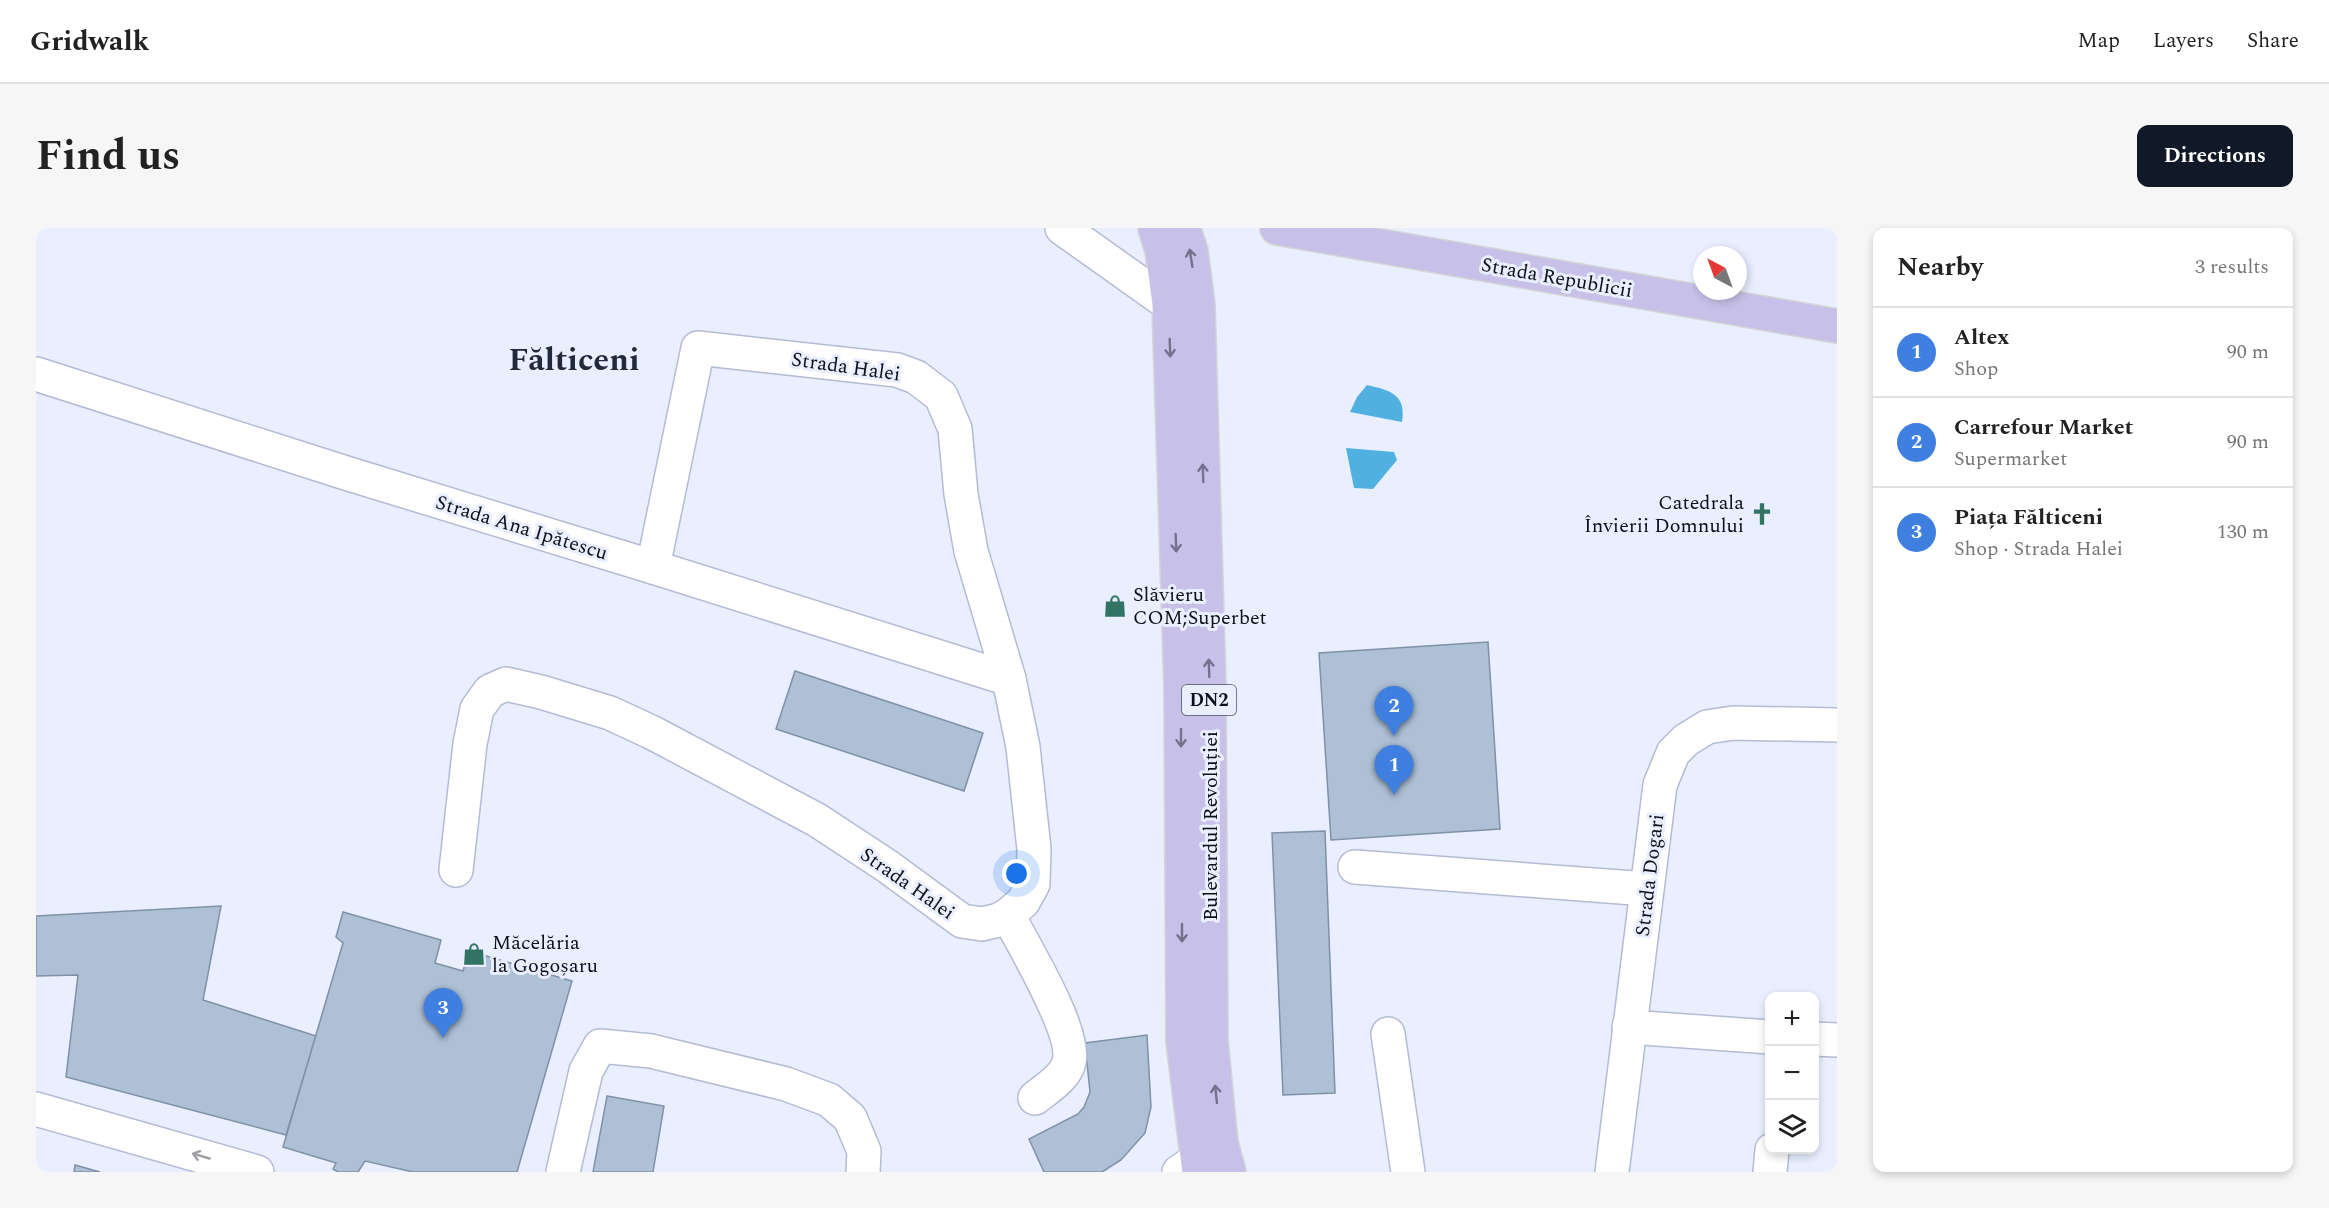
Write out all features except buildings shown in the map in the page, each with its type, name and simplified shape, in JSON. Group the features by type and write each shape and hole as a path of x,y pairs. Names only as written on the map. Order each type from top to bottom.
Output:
{"main road":[{"name":"Bulevardul Revoluției","path":"1155,228 1183,305"},
{"name":"Bulevardul Revoluției","path":"1183,228 1191,250 1183,305 1209,688 1211,1041 1205,1164"},
{"name":"Strada Republicii","path":"1277,228 1837,326"}],"street":[{"path":"1062,228 1183,305"},
{"name":"Strada Halei","path":"456,870 470,744 477,709 490,691 506,684 610,713 653,733 817,820 887,866 962,921 982,924 1008,915 1023,902 1032,884 1034,849 1023,747 1009,680 971,551 955,429 940,396 916,377 897,370 698,348 653,567"},
{"name":"Strada Ana Ipătescu","path":"36,374 1009,680"},
{"name":"Strada Dogari","path":"1612,1172 1660,785 1673,753 1686,740 1707,727 1733,723 1837,725"},
{"path":"1354,867 1647,889"},
{"path":"1008,915 1061,1019 1070,1045 1069,1064 1052,1084 1035,1098"},
{"path":"1629,1027 1765,1037"},
{"path":"1388,1034 1408,1172"},
{"path":"1819,1039 1837,1040"},
{"path":"563,1172 586,1071 600,1046 651,1051 786,1084 829,1100 850,1118 864,1151 863,1172"},
{"path":"36,1109 257,1172"},
{"path":"1770,1172 1772,1154"}],"water":[{"path":"1367,385 1389,392 1399,399 1402,405 1402,422 1350,412 1357,397"},
{"path":"1346,448 1394,452 1397,460 1373,489 1354,488"}],"place":[{"name":"Catedrala Învierii Domnului","path":"1762,514"},
{"name":"Slăvieru COM;Superbet","path":"1115,606"},
{"name":"Carrefour Market","path":"1394,736"},
{"name":"Altex","path":"1394,795"},
{"name":"Măcelăria la Gogoșaru","path":"474,954"},
{"name":"Piața Fălticeni","path":"443,1038"}],"district":[{"name":"Fălticeni","path":"574,359"}]}
